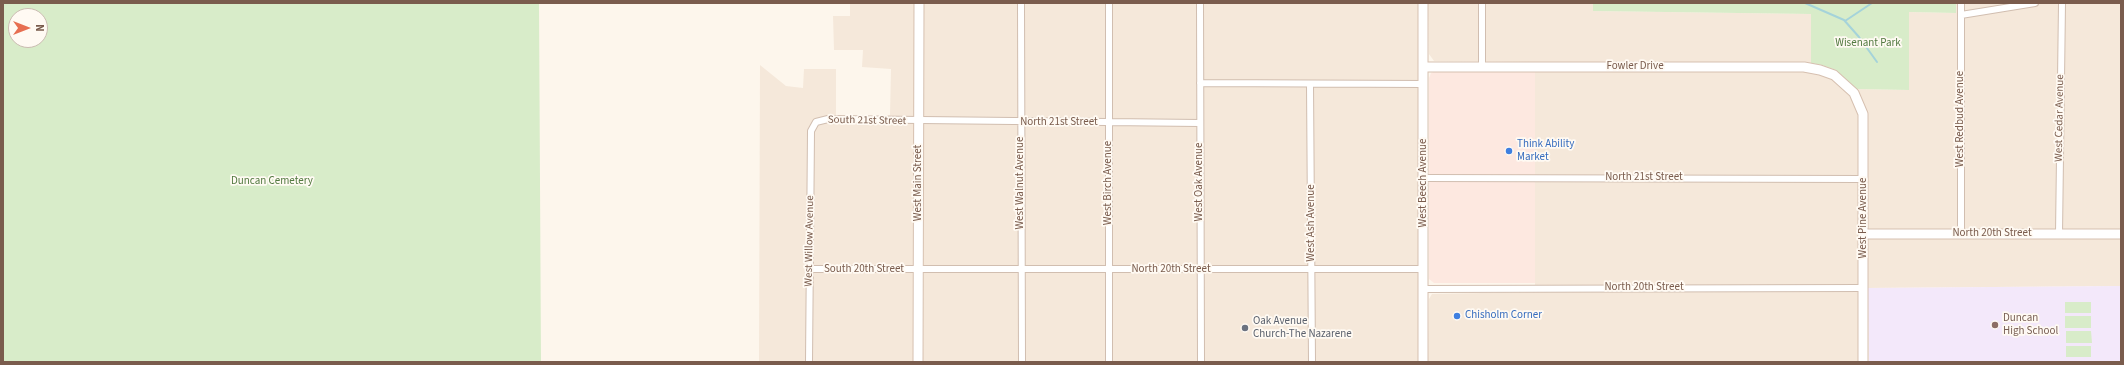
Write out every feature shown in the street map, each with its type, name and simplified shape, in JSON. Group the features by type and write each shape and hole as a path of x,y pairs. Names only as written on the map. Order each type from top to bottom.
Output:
{"street":[{"name":"West Main Street","path":"918,362 919,3"},
{"name":"West Walnut Avenue","path":"1021,3 1022,362"},
{"name":"West Birch Avenue","path":"1109,362 1110,3"},
{"name":"West Oak Avenue","path":"1200,3 1201,362"},
{"name":"West Beech Avenue","path":"1423,3 1423,362"},
{"path":"1482,3 1482,68"},
{"name":"West Redbud Avenue","path":"1961,3 1961,234"},
{"path":"1961,15 2035,3"},
{"name":"West Cedar Avenue","path":"2059,234 2062,3"},
{"name":"Fowler Drive","path":"1424,67 1804,67 1820,70 1843,82"},
{"name":"West Pine Avenue","path":"1843,82 1854,93 1863,114 1864,362"},
{"path":"1200,83 1424,84"},
{"name":"West Ash Avenue","path":"1310,84 1312,362"},
{"name":"South 21st Street","path":"816,122 828,119 919,122"},
{"name":"West Willow Avenue","path":"809,362 811,131 816,122"},
{"name":"North 21st Street","path":"919,122 1200,123"},
{"name":"North 21st Street","path":"1424,178 1863,178"},
{"name":"North 20th Street","path":"1864,234 2121,234"},
{"name":"South 20th Street","path":"809,269 918,270"},
{"name":"North 20th Street","path":"918,270 1424,270"},
{"name":"North 20th Street","path":"1424,289 1864,288"}],"shaded area":[{"path":"850,3 915,3 915,362 759,362 760,65 786,86 803,88 804,69 836,69 836,122 859,122 890,115 891,69 862,67 863,50 834,50 833,16 850,16"},
{"path":"924,3 1420,3 1420,362 923,362"},
{"path":"1428,3 1593,3 1593,11 1811,14 1811,63 1836,70 1856,89 1909,90 1909,12 1956,13 1956,3 2121,3 2121,286 1868,288 1859,295 1860,362 1428,362 1429,299 1432,294 1535,292 1535,70 1529,62 1434,61 1429,54"},
{"path":"1535,70 1535,283 1434,283 1429,279 1429,78 1431,73 1436,71"},
{"name":"Duncan High School","path":"2121,286 2121,362 1869,362 1868,288"}],"green space":[{"name":"Duncan Cemetery","path":"3,3 539,3 541,362 3,362"},
{"name":"Wisenant Park","path":"1593,3 1956,3 1956,13 1909,12 1909,90 1856,89 1836,70 1811,63 1811,14 1593,11"},
{"path":"2065,302 2091,302 2091,313 2065,313"},
{"path":"2065,316 2091,316 2091,328 2065,328"},
{"path":"2066,331 2091,331 2092,343 2066,343"},
{"path":"2066,346 2091,346 2091,357 2066,357"}],"waterway":[{"path":"1805,3 1844,20 1859,37 1877,62"},
{"path":"1845,21 1872,3"}],"place":[{"name":"Think Ability Market","path":"1509,151"},
{"name":"Chisholm Corner","path":"1457,316"},
{"name":"Duncan High School","path":"1995,325"},
{"name":"Oak Avenue Church-The Nazarene","path":"1245,328"}]}
